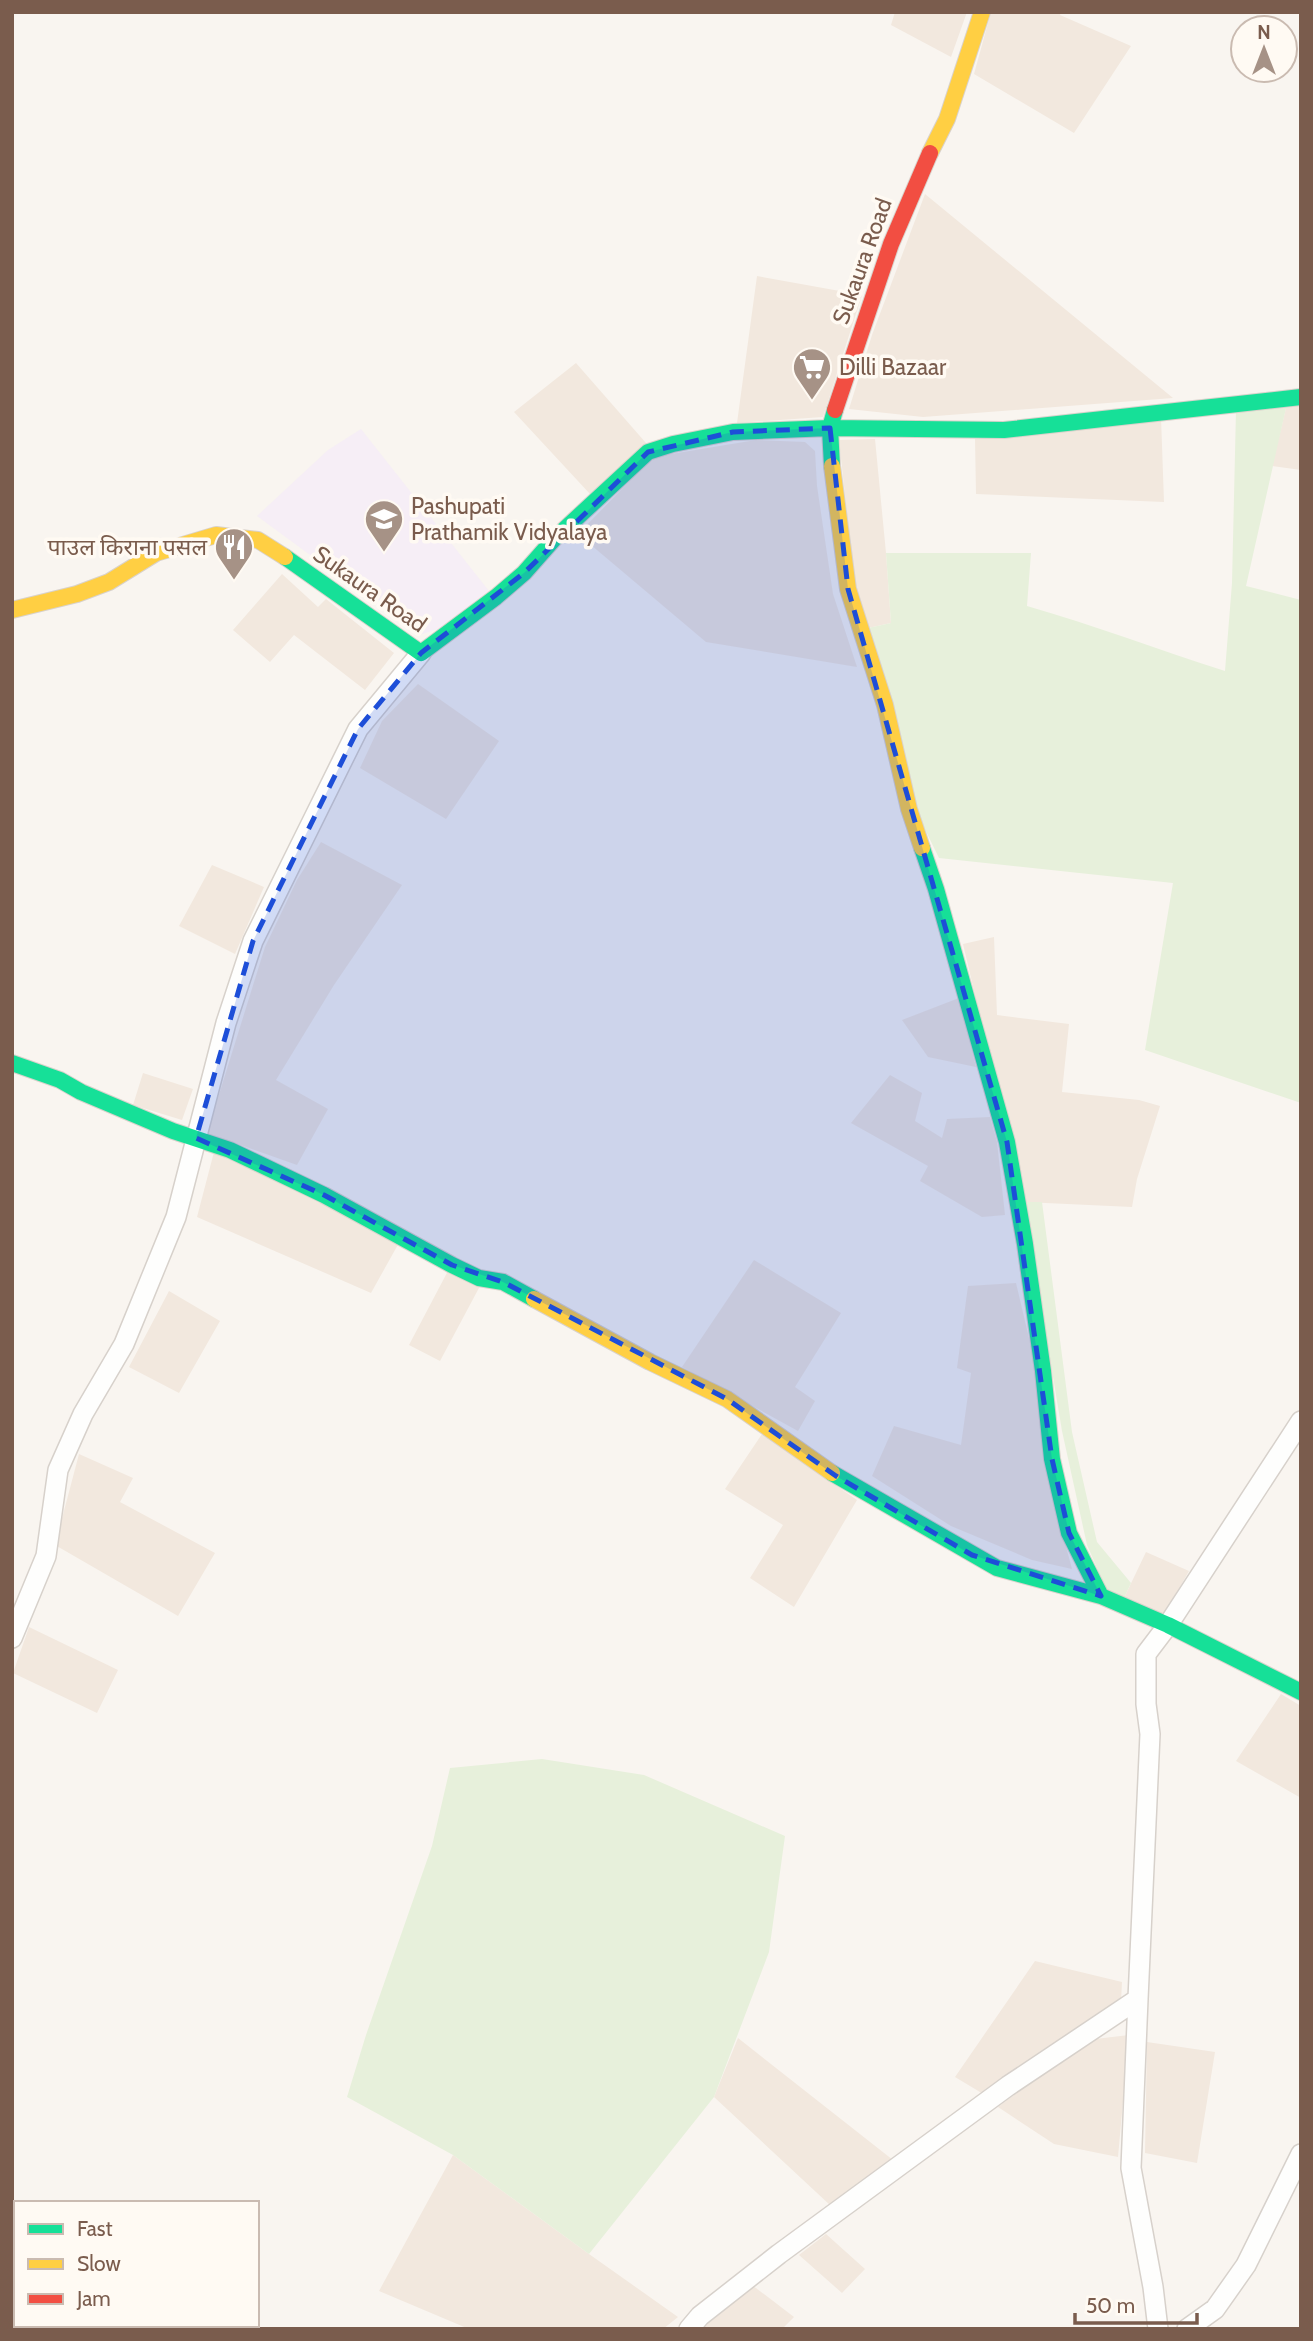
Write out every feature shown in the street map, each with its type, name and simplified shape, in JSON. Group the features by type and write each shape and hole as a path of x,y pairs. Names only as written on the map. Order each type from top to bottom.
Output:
{"street":[{"name":"Sukaura Road","path":"12,610 77,594 109,582 156,553 180,544 216,536 258,540 307,571 421,653 496,597 648,452 733,432 830,428 891,244 916,182 947,119 982,12"},
{"path":"1101,1596 1069,1532 1052,1459 1029,1269 1007,1142 936,888 909,809 885,705 848,589 833,478 830,428 1004,430 1301,397"},
{"path":"12,1638 46,1556 58,1470 83,1414 124,1344 176,1217 226,1023 253,941 358,729 421,653"},
{"path":"12,1063 60,1080 126,1111 230,1150 324,1195 452,1265 479,1278 503,1282 638,1356 727,1399 836,1476 997,1568 1101,1596 1168,1625 1301,1692"},
{"path":"1158,2329 1131,2168 1150,1734 1146,1704 1146,1654 1168,1625 1301,1420"},
{"path":"688,2329 779,2254 986,2102 1138,1999"},
{"path":"1195,2327 1215,2309 1246,2265 1301,2154"}],"highlighted area":[{"path":"830,428 848,589 1007,1142 1052,1459 1069,1533 1101,1596 972,1555 836,1476 727,1399 503,1282 452,1265 324,1195 196,1138 253,941 358,729 421,653 524,573 648,452 733,432"}],"shaded area":[{"path":"895,12 967,12 951,57 891,25"},
{"path":"991,12 1061,12 1060,15 1131,46 1074,133 974,74"},
{"path":"925,194 1173,398 923,417 849,409 872,335"},
{"path":"757,276 862,295 823,417 737,423"},
{"path":"576,363 646,443 590,494 514,412"},
{"path":"1301,405 1301,470 1272,466 1286,408"},
{"path":"1161,417 1164,502 976,494 975,439"},
{"name":"Pashupati Prathamik Vidyalaya","path":"361,429 489,591 445,627 419,635 257,516 328,450"},
{"path":"875,439 891,623 868,628 855,587 839,440"},
{"path":"756,440 805,442 815,451 817,486 833,594 857,667 706,642 578,534 653,457"},
{"path":"282,574 318,607 326,599 394,653 365,690 294,635 270,662 233,630"},
{"path":"418,684 499,741 446,819 360,768 382,721"},
{"path":"321,842 402,885 334,985 276,1080 328,1109 297,1165 207,1133 265,947 297,880"},
{"path":"212,865 264,887 235,954 179,926"},
{"path":"994,937 997,1015 1069,1024 1062,1092 1139,1100 1160,1106 1137,1179 1132,1207 1024,1202 963,944"},
{"path":"959,998 976,1067 928,1057 902,1020"},
{"path":"143,1073 193,1089 182,1120 133,1105"},
{"path":"890,1075 922,1093 915,1121 942,1138 947,1119 990,1117 997,1142 1005,1215 982,1217 920,1181 928,1166 851,1123"},
{"path":"214,1152 400,1241 371,1293 197,1217"},
{"path":"754,1260 841,1313 795,1387 815,1401 798,1431 682,1367"},
{"path":"449,1269 480,1286 440,1361 409,1345"},
{"path":"1016,1283 1037,1372 1043,1460 1072,1569 1032,1560 951,1526 872,1476 894,1426 961,1445 971,1373 957,1368 968,1286"},
{"path":"169,1291 220,1321 179,1393 129,1367"},
{"path":"762,1434 857,1500 794,1607 750,1578 783,1525 725,1489"},
{"path":"79,1454 133,1478 120,1502 215,1553 178,1616 55,1545"},
{"path":"1146,1552 1189,1571 1164,1615 1124,1598"},
{"path":"29,1627 118,1670 97,1713 13,1673"},
{"path":"1281,1694 1301,1706 1301,1798 1236,1761"},
{"path":"1035,1961 1122,1982 1121,2002 985,2095 955,2077"},
{"path":"1129,2035 1118,2157 1054,2144 998,2107 1087,2040"},
{"path":"738,2038 893,2160 831,2206 714,2097"},
{"path":"1147,2042 1215,2052 1197,2163 1145,2153"},
{"path":"453,2155 678,2317 663,2329 469,2329 379,2291"},
{"path":"826,2234 865,2269 842,2293 799,2255"},
{"path":"752,2285 794,2317 782,2329 700,2329 708,2319"}],"green space":[{"path":"1286,408 1246,586 1301,600 1301,1103 1145,1050 1173,883 939,858 915,809 868,628 891,623 886,553 1031,553 1027,606 1225,671 1232,583 1236,410"},
{"path":"1024,1202 1042,1202 1072,1432 1097,1542 1131,1583 1124,1598 1108,1593 1087,1545 1062,1431"},
{"path":"542,1759 644,1775 785,1836 769,1952 714,2097 589,2254 453,2155 347,2097 432,1846 450,1768"}],"traffic: fast":[{"path":"832,466 830,428 1004,430 1301,397"},
{"path":"285,557 421,653 524,573 554,539 648,452 733,432 830,428 835,410"},
{"path":"922,848 1007,1142 1025,1244 1052,1459 1069,1533 1101,1596"},
{"path":"12,1063 60,1080 81,1092 173,1131 230,1150 324,1195 452,1265 479,1278 503,1282 534,1299"},
{"path":"832,1473 997,1568 1101,1596 1168,1625 1301,1692"}],"traffic: slow":[{"path":"930,153 947,119 982,12"},
{"path":"832,466 848,589 885,705 909,809 922,848"},
{"path":"12,610 77,594 109,582 156,553 216,535 258,540 285,557"},
{"path":"534,1299 650,1362 727,1399 832,1473"}],"traffic: jam":[{"path":"835,410 891,244 930,153"}],"place":[{"name":"Dilli Bazaar","path":"812,401"},
{"name":"Pashupati Prathamik Vidyalaya","path":"384,553"},
{"name":"पाउल किराना पसल","path":"234,581"}]}
